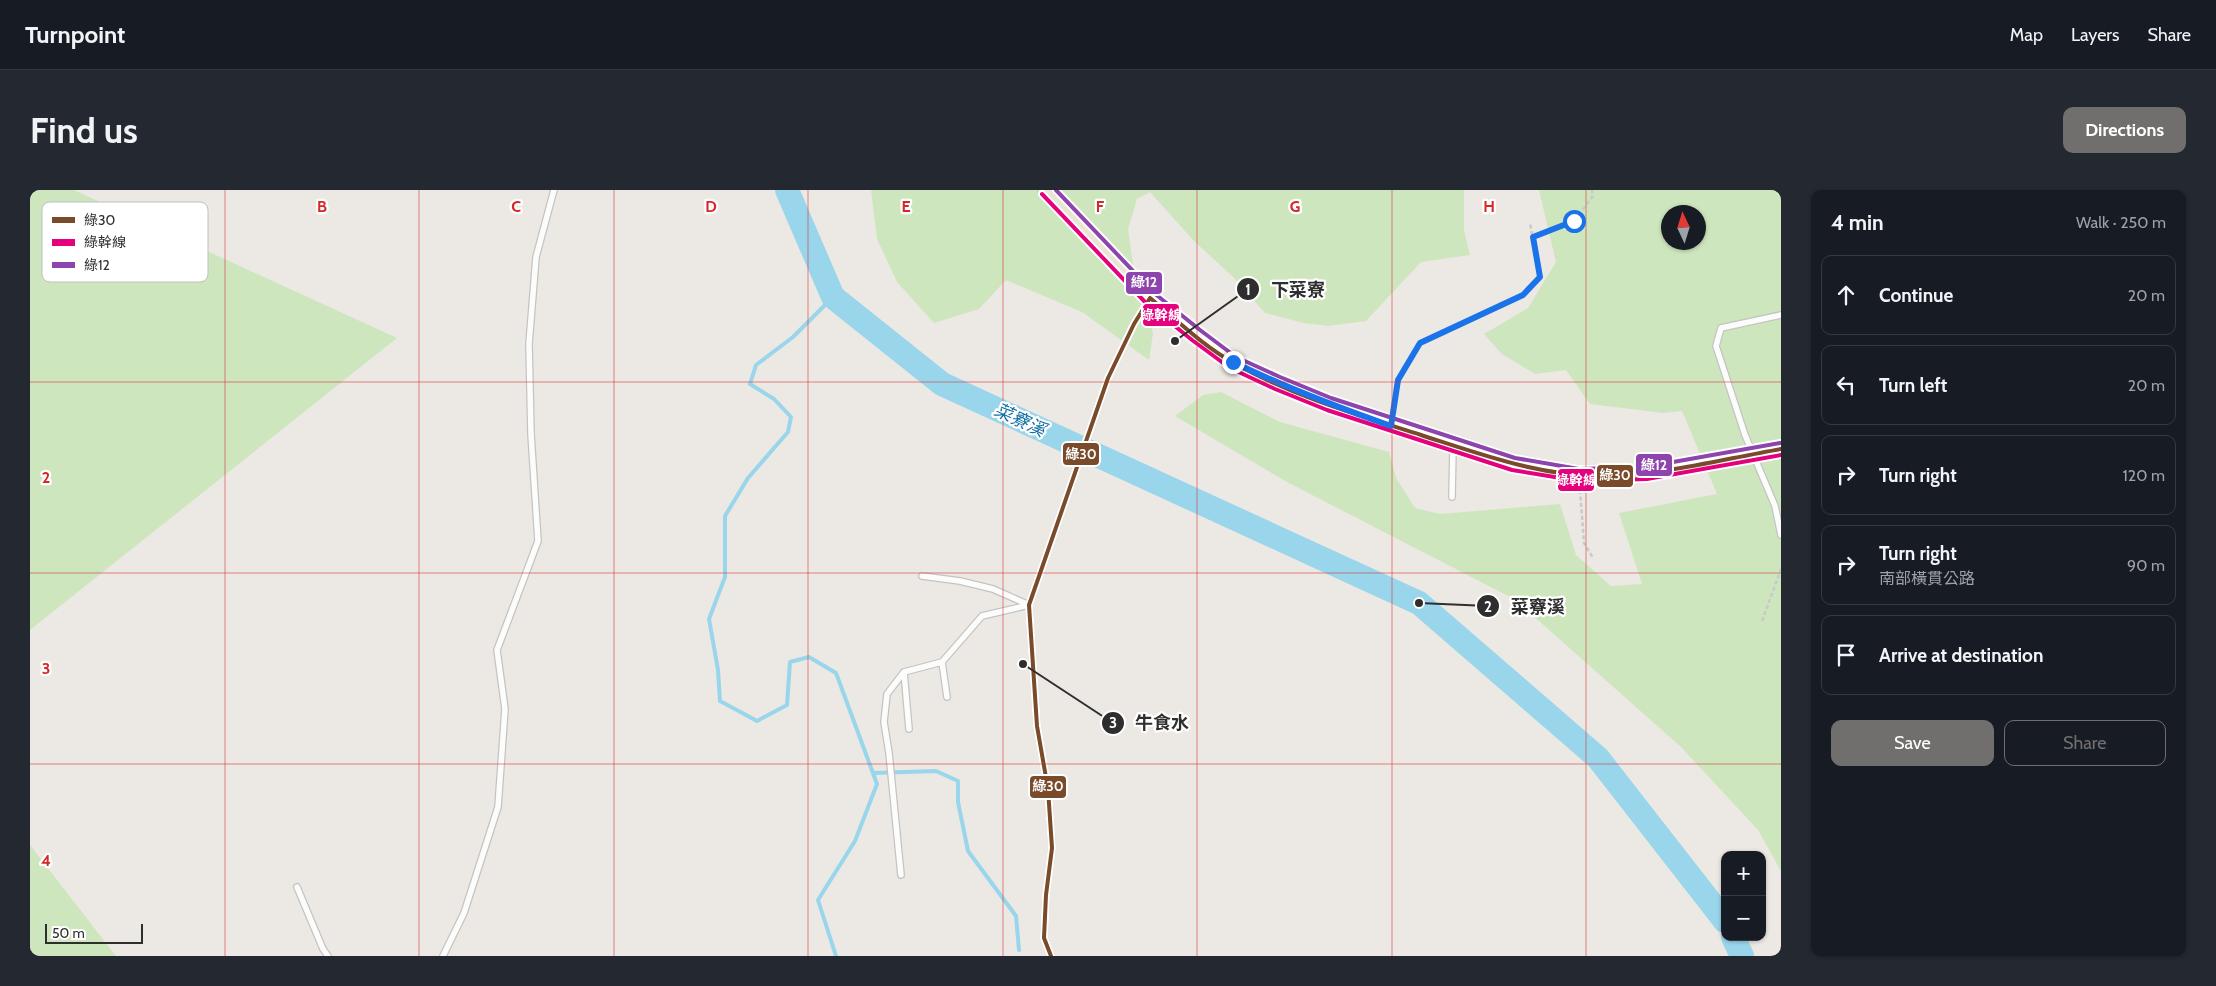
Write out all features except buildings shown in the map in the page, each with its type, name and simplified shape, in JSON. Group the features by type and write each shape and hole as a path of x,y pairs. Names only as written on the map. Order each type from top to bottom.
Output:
{"main road":[{"path":"1047,190 1150,298 1233,362 1277,384 1391,426 1514,464 1579,475 1646,473 1781,449"}],"lane":[{"path":"443,956 464,913 498,807 505,709 497,650 538,540 531,434 528,344 536,257 554,190"},
{"path":"1051,956 1044,938 1046,895 1052,848 1048,789 1037,726 1029,605 1108,378 1134,324 1150,298"},
{"path":"1781,315 1721,328 1716,346 1752,453 1774,506 1781,535"},
{"path":"1452,445 1452,497"},
{"path":"922,576 960,581 993,589 1029,605"},
{"path":"901,875 884,722 887,694 904,672 942,662 982,616 1029,605"},
{"path":"942,662 947,697"},
{"path":"904,672 910,729"},
{"path":"297,887 323,949 328,956"}],"path":[{"path":"1533,237 1574,221 1593,196 1592,190"},
{"path":"1391,426 1398,380 1420,343 1523,295 1540,277 1530,223"},
{"path":"1579,475 1584,543 1593,558"},
{"path":"1762,621 1781,570"}],"green space":[{"path":"30,190 74,190 100,202 42,202 42,282 208,282 208,251 397,338 30,630"},
{"path":"871,190 1464,190 1464,230 1470,255 1421,262 1366,321 1328,326 1304,323 1265,313 1233,277 1193,240 1150,192 1137,199 1128,229 1135,279 1153,333 1149,360 1082,312 1006,280 979,309 934,323 897,282 877,239"},
{"path":"1539,190 1781,190 1781,871 1758,830 1681,747 1514,599 1287,482 1175,416 1203,395 1221,392 1280,422 1389,452 1396,478 1415,508 1440,514 1560,504 1576,555 1611,586 1642,584 1619,513 1717,494 1682,411 1663,413 1590,404 1566,370 1535,374 1502,354 1484,334 1528,308 1556,262"},
{"path":"30,845 116,956 30,956"}],"waterway":[{"name":"菜竂溪","path":"787,190 833,297 942,384 1419,603 1598,758 1721,916"},
{"path":"833,297 793,337 756,365 750,384 774,399 791,417 788,432 748,478 725,516 725,577 709,619 718,670 720,701 757,721 787,705 790,662 809,657 836,673 877,784 855,841 818,900 836,956"},
{"path":"873,773 936,771 958,781 958,802 968,851 1016,916 1019,950"},
{"name":"菜竂溪","path":"1735,941 1742,956"}],"transit line":[{"name":"綠12","path":"1056,190 1154,293 1200,330 1236,357 1331,398 1515,458 1579,469 1645,467 1780,443"},
{"name":"綠幹線","path":"1042,194 1145,302 1192,340 1230,368 1327,410 1512,470 1579,481 1647,479 1781,455"},
{"name":"綠30","path":"1150,298 1201,341 1256,375 1302,395 1349,412 1512,463 1558,473 1605,476 1627,475 1671,470 1781,449"},
{"name":"綠30","path":"1051,956 1044,938 1046,895 1052,848 1048,789 1037,726 1029,605 1108,378 1134,324 1150,298"}],"place":[{"name":"下菜寮","path":"1175,341"},
{"name":"菜竂溪","path":"1419,603"},
{"name":"牛食水","path":"1023,664"}],"route":[{"path":"1233,362 1277,384 1391,426 1398,380 1420,343 1523,295 1540,277 1533,237 1574,221"}]}
